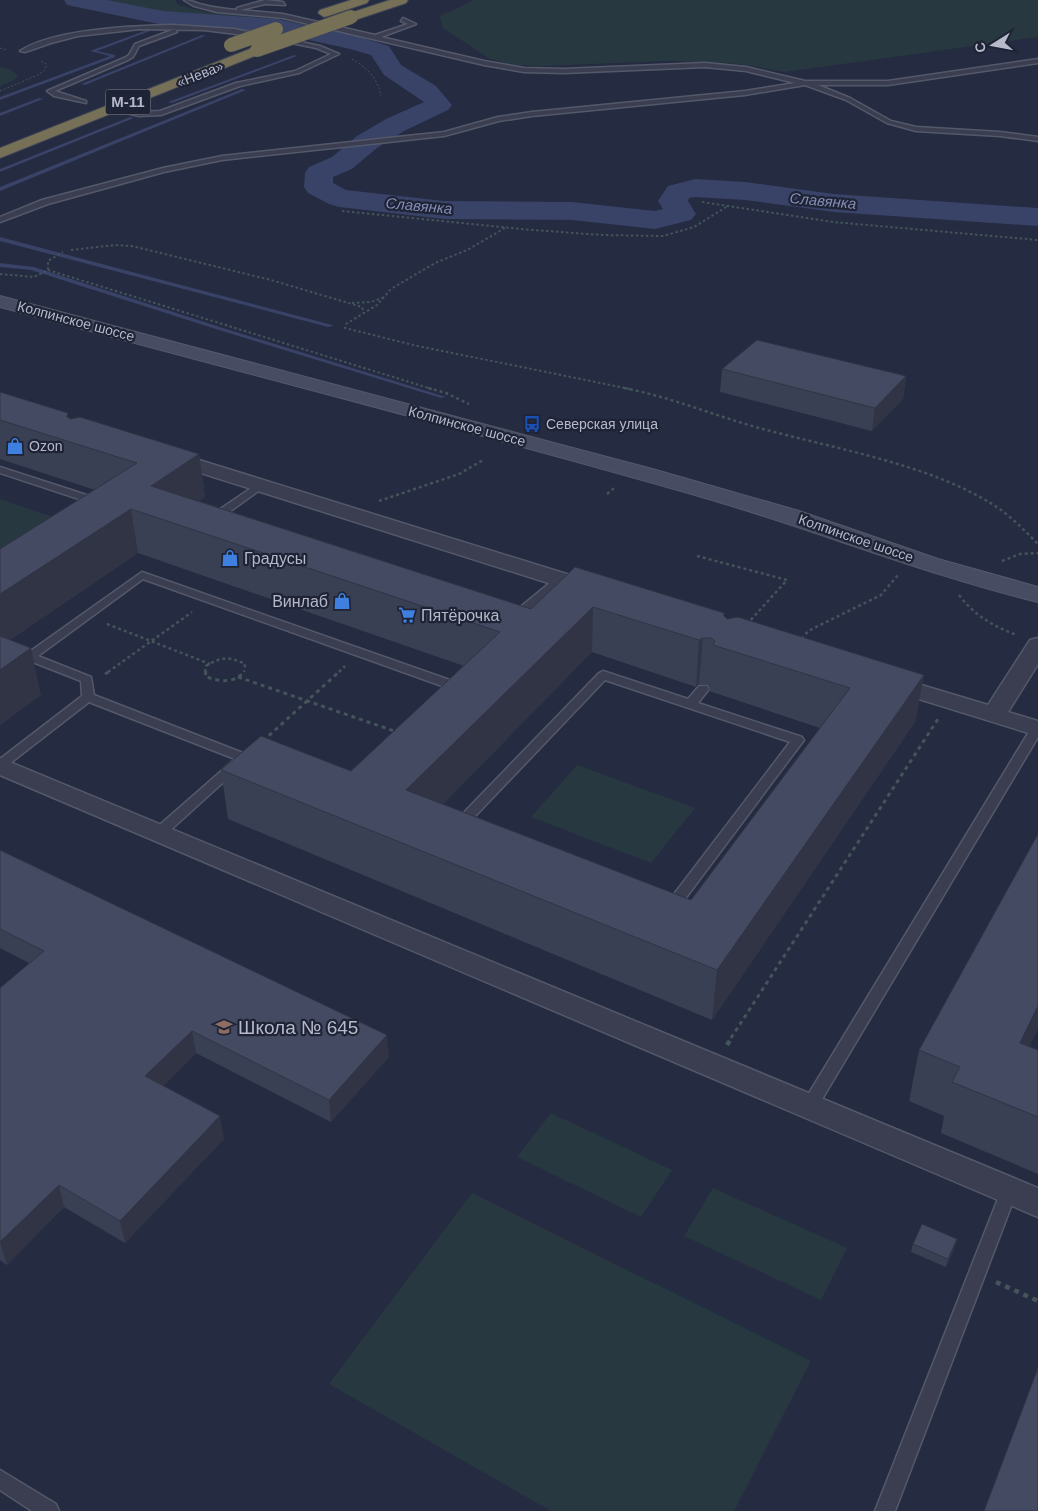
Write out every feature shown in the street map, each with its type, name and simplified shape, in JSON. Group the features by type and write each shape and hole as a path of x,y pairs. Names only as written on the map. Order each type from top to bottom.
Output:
{"highway":[{"name":"«Нева»","path":"227,47 363,0"},
{"name":"«Нева»","path":"0,154 257,50 402,0"},
{"name":"М-11","path":"66,109 101,96"}],"main road":[{"name":"Колпинское шоссе","path":"0,301 648,475 791,516 930,564"},
{"name":"Колпинское шоссе","path":"0,317 724,514 930,564 1038,595"}],"street":[{"path":"148,450 617,597"},
{"path":"994,715 1030,641"},
{"path":"866,675 1037,729"},
{"path":"0,765 1038,1203"}],"lane":[{"path":"187,0 196,5 231,11 282,16 376,36 484,63 524,70 564,71 705,65 746,69 803,83 848,99 889,122 916,129 1038,138"},
{"path":"231,11 264,2 283,4"},
{"path":"376,36 413,24 403,20"},
{"path":"84,102 56,95 50,90 126,59 131,56 137,45 182,28"},
{"path":"23,51 56,41 110,30 182,28 240,31 318,47 336,54"},
{"path":"112,108 139,114 161,113 238,84 297,72 336,54"},
{"path":"0,220 45,202 163,170 222,158 444,134 498,119 745,94 803,83 888,83 1038,61"},
{"path":"0,470 102,504 94,509"},
{"path":"38,482 50,475"},
{"path":"236,522 217,516 260,485"},
{"path":"88,691 87,679 29,657 142,575 461,688 448,700"},
{"path":"501,607 520,614 561,579"},
{"path":"602,675 690,704 798,740 665,916 452,832 602,675"},
{"path":"690,704 703,689"},
{"path":"88,691 244,758 260,756"},
{"path":"0,765 88,691"},
{"path":"809,1107 1037,729"},
{"path":"159,833 244,758"},
{"path":"885,1511 1009,1191"},
{"path":"0,1479 49,1511"}],"path":[{"path":"0,91 38,75 46,69 46,64 23,55 23,51"},
{"path":"336,54 358,62 368,70 374,76 381,90 381,96"},
{"path":"702,202 833,222 1038,240"},
{"path":"342,211 505,228 600,235 664,236 694,227 728,206"},
{"path":"505,228 391,289 377,305 346,324 345,328 413,345 646,392 756,427 890,462 945,480 992,504 1013,519 1038,544"},
{"path":"71,250 115,245 132,246 271,280 362,307 364,313"},
{"path":"48,270 48,262 64,252"},
{"path":"0,274 34,277 48,270 446,393 472,405"},
{"path":"349,303 371,302 386,296"},
{"path":"351,514 401,491 470,470 483,460"},
{"path":"697,556 786,580 744,628"},
{"path":"798,645 808,631 881,595 900,573"},
{"path":"957,592 982,617 1008,632 1030,641"},
{"path":"88,691 210,599"},
{"path":"85,616 210,664"},
{"path":"244,758 360,652"},
{"path":"233,658 244,664 244,673 232,681 216,682 204,676 206,666 210,664 217,659 233,658"},
{"path":"238,677 400,734"},
{"path":"722,1054 940,715"},
{"path":"977,1273 1038,1301"}],"shaded area":[{"path":"88,0 175,0 178,5 206,12 282,19 267,24 161,16"},
{"path":"474,0 1038,0 1038,37 785,72 740,64 707,62 666,61 542,66 514,65 490,59 443,28 440,16"},
{"path":"0,67 10,69 18,76 13,81 0,86"},
{"path":"0,499 53,517 0,549"},
{"path":"577,765 695,808 651,863 531,817"},
{"path":"551,1113 672,1170 641,1217 517,1157"},
{"path":"713,1188 847,1248 821,1300 684,1236"},
{"path":"472,1193 811,1361 734,1511 551,1511 329,1384"}],"building":[{"path":"757,340 906,376 875,408 722,369"},
{"path":"0,392 68,413 67,417 71,419 80,417 199,454 151,486 531,609 575,567 724,613 727,619 738,617 924,675 717,970 221,770 261,736 351,771 500,632 131,509 0,594 0,549 137,463 0,420","holes":["593,607 699,640 711,638 715,641 713,645 850,688 691,900 406,790"]},
{"path":"0,636 31,648 0,670"},
{"path":"1038,834 1038,1006 1020,1043 1038,1050 1038,1117 952,1082 960,1067 919,1050"},
{"path":"0,850 387,1035 329,1100 192,1031 145,1076 220,1116 120,1221 59,1185 0,1242 0,988 44,951 0,929"},
{"path":"922,1224 957,1239 948,1259 913,1244"},
{"path":"1038,1368 1038,1511 984,1511"}],"waterway":[{"name":"Славянка","path":"75,0 163,18 277,26 356,43 381,51 393,70 427,92 439,105 395,125 367,142 342,163 319,173 318,187 339,198 444,210 572,211 655,220 681,214 673,201 678,192 695,188 745,191 834,203 1038,217"},
{"path":"0,99 114,56 92,51 148,31"},
{"path":"83,84 203,36"},
{"path":"170,102 295,56"},
{"path":"0,189 244,90"},
{"path":"0,115 41,99"},
{"path":"0,171 132,118"},
{"path":"0,239 330,326"},
{"path":"0,265 32,268 221,329 443,397"}],"place":[{"name":"Северская улица","path":"532,424"},
{"name":"Ozon","path":"15,446"},
{"name":"Градусы","path":"230,558"},
{"name":"Винлаб","path":"342,601"},
{"name":"Пятёрочка","path":"407,615"},
{"name":"Школа № 645","path":"224,1027"}]}
